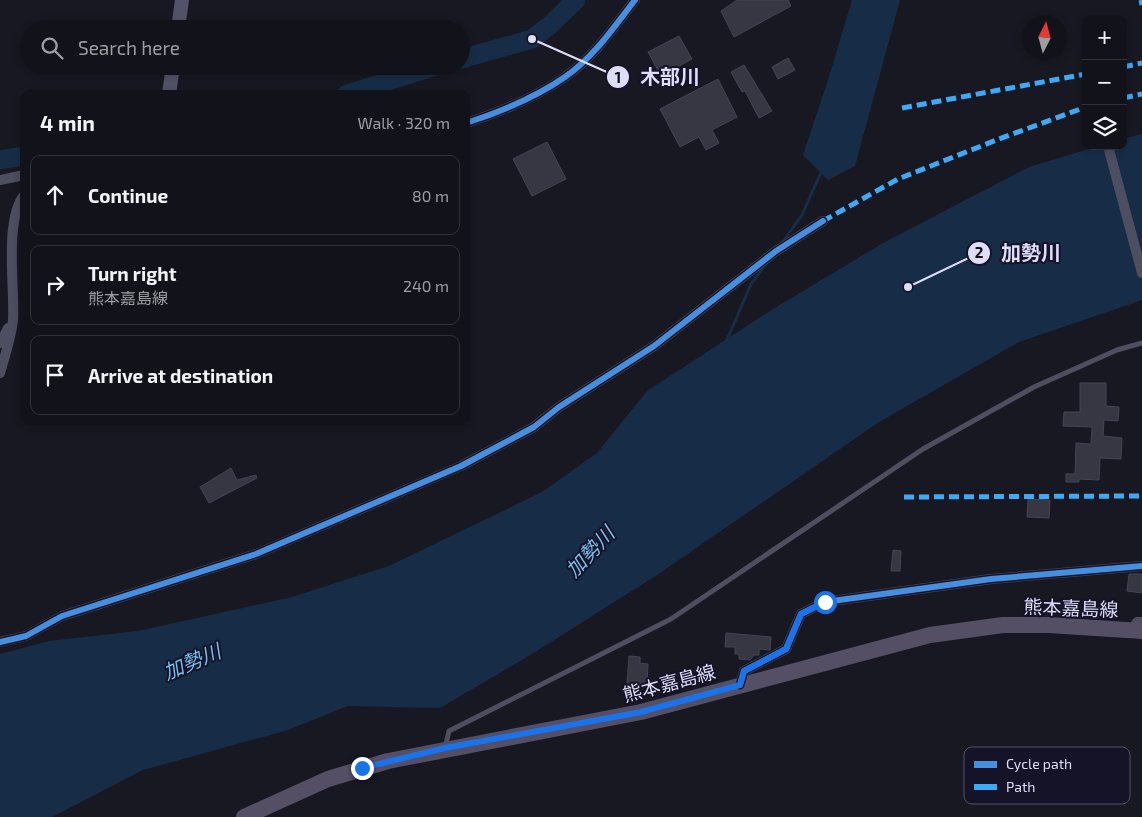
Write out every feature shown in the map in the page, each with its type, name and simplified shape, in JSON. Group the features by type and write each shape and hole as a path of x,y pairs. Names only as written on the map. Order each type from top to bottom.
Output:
{"main road":[{"name":"熊本嘉島線","path":"244,817 328,779 388,761 445,748 641,712 883,645 930,634 1003,625 1139,628"}],"street":[{"path":"179,20 182,0"},
{"path":"470,121 535,94 566,77 589,56 635,0"},
{"path":"169,90 171,75"},
{"path":"1109,150 1142,272"},
{"path":"0,180 20,176"},
{"path":"0,373 13,321 12,263 15,216 20,204"},
{"path":"0,642 26,636 62,616 256,554 469,462 534,427 559,407 654,346 776,251 823,221"},
{"path":"0,343 13,321"},
{"path":"740,685 744,671 786,649 801,614 825,602 991,579 1142,566"}],"lane":[{"path":"445,748 449,731 671,619 923,449 1034,387 1117,350 1142,343"}],"water":[{"path":"852,0 900,0 855,166 828,180 803,155"},
{"path":"1142,134 1142,300 1019,342 879,422 657,575 532,654 440,708 348,706 288,730 143,770 52,817 0,817 0,654 49,641 138,631 292,597 389,566 542,492 597,453 647,391 773,309 883,243 1029,167 1086,150 1127,150 1127,138"}],"building":[{"path":"737,0 788,0 791,6 734,37 721,11"},
{"path":"679,36 692,59 661,76 648,52"},
{"path":"788,58 795,70 778,79 772,67"},
{"path":"744,65 772,111 759,118 745,91 742,92 731,72"},
{"path":"718,79 737,117 712,130 719,143 706,150 699,137 680,147 660,109"},
{"path":"547,142 566,179 532,196 513,159"},
{"path":"1080,383 1106,383 1106,406 1119,407 1118,421 1104,420 1103,436 1122,438 1121,459 1100,458 1099,480 1079,479 1079,482 1066,482 1066,474 1075,474 1076,443 1091,444 1092,427 1063,426 1064,412 1080,412"},
{"path":"231,468 237,480 256,475 257,478 209,503 200,487"},
{"path":"1028,499 1050,500 1049,518 1027,517"},
{"path":"893,550 901,551 900,571 891,571"},
{"path":"1129,574 1142,574 1142,593 1127,591"},
{"path":"726,633 771,637 770,650 759,649 759,655 754,655 750,660 739,659 739,654 735,654 735,647 725,647"},
{"path":"629,656 640,657 640,663 648,664 647,684 627,683"}],"waterway":[{"path":"470,56 532,39 576,0"},
{"path":"360,90 407,75"},
{"path":"0,160 20,157"},
{"path":"782,243 802,215 822,170"},
{"path":"726,342 751,284 766,264"}],"marked path":[{"path":"1141,0 1142,5"},
{"path":"1127,66 1142,63"},
{"path":"902,108 1082,75"},
{"path":"1127,97 1142,94"},
{"path":"823,221 898,179 1082,108"},
{"path":"904,497 1142,496"}],"cycle path":[{"path":"470,122 517,103 565,77 585,61 635,0"},
{"path":"0,642 26,636 62,616 256,554 461,466 534,427 559,407 654,346 776,251 823,221"},
{"path":"740,685 744,671 786,649 801,614 825,602 991,579 1142,566"}],"place":[{"name":"木部川","path":"532,39"},
{"name":"加勢川","path":"908,287"}],"route":[{"path":"362,768 445,748 565,728 641,712 740,685 744,671 786,649 801,614 825,602"}]}
